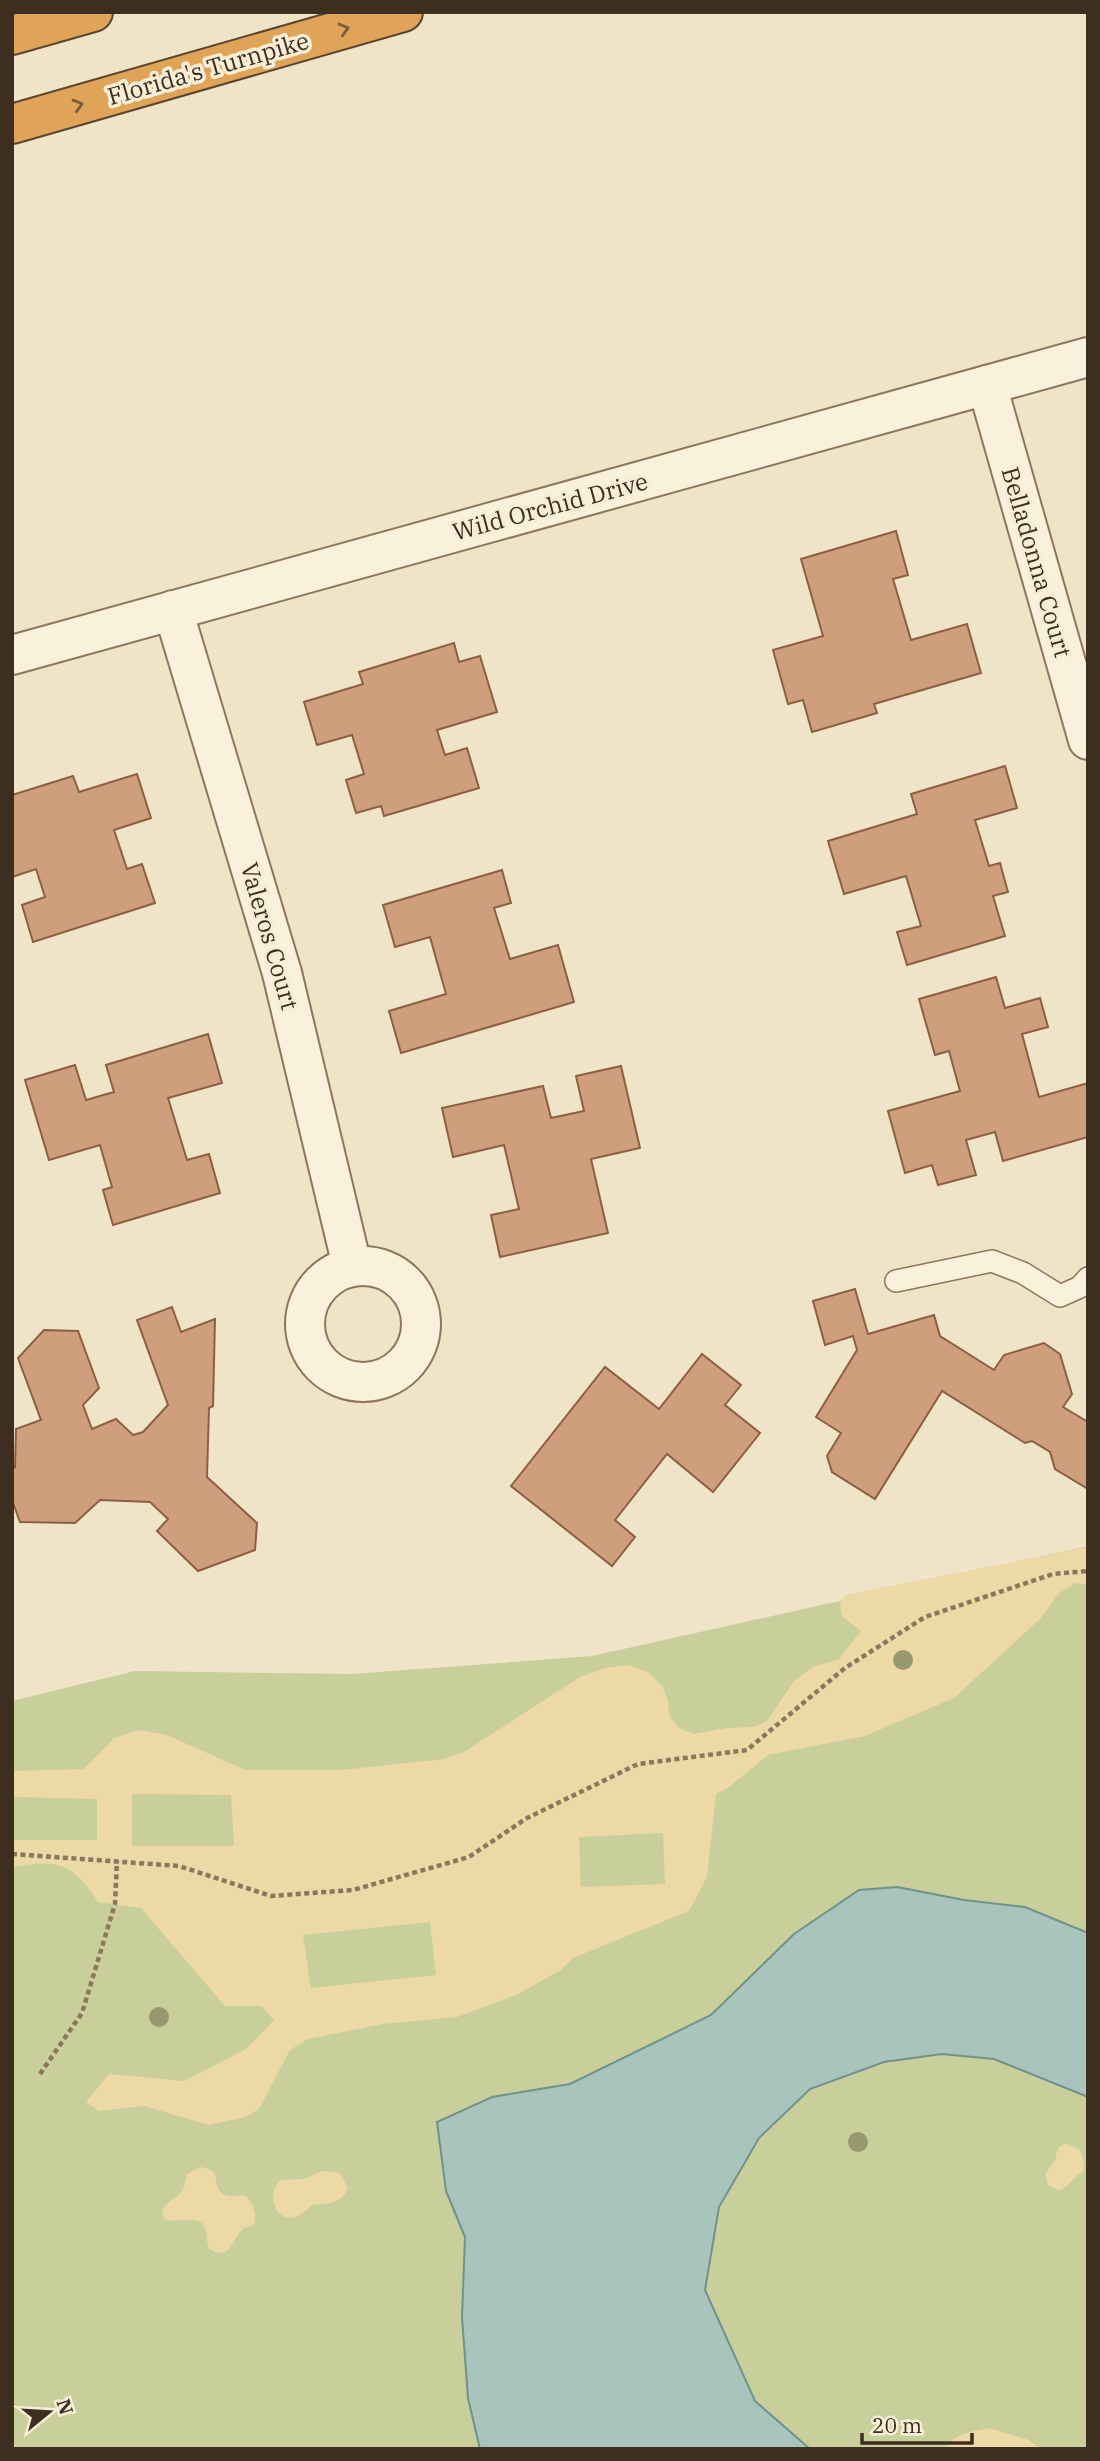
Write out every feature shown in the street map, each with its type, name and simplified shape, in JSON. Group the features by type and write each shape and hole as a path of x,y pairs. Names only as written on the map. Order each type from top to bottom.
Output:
{"highway":[{"path":"12,35 93,12"},
{"name":"Florida's Turnpike","path":"12,124 403,12"}],"street":[{"name":"Wild Orchid Drive","path":"12,655 1088,357"},
{"name":"Belladonna Court","path":"987,385 1088,740"},
{"name":"Valeros Court","path":"173,610 282,973 352,1266"}],"lane":[{"path":"896,1281 992,1261 1023,1273 1060,1296 1080,1287 1088,1278"}],"path":[{"path":"12,1854 179,1866 271,1896 353,1890 469,1857 527,1818 638,1764 747,1750 845,1668 925,1617 1053,1574 1088,1571"},
{"path":"40,2074 82,2013 115,1905 117,1861"}],"green space":[{"path":"1088,1546 1088,2449 12,2449 12,1701 135,1671 352,1674 592,1656"}],"sand":[{"path":"1088,1547 1088,1585 1076,1583 1059,1593 1041,1618 954,1698 865,1736 768,1755 728,1788 716,1794 707,1877 689,1911 573,1958 561,1970 516,1995 457,2017 383,2024 308,2039 290,2050 259,2109 246,2117 209,2125 144,2106 99,2111 86,2102 109,2074 184,2081 246,2049 274,2020 262,2006 225,2006 141,1908 98,1902 80,1879 62,1867 40,1863 12,1867 12,1840 97,1840 97,1799 12,1797 12,1771 84,1769 114,1738 139,1730 167,1735 245,1770 341,1770 444,1759 464,1752 580,1677 605,1668 628,1665 648,1672 663,1687 670,1717 679,1728 694,1734 726,1728 754,1727 767,1721 794,1681 814,1666 838,1660 861,1631 842,1616 840,1604 845,1595","holes":["132,1794 231,1795 234,1846 132,1846","663,1833 665,1884 581,1887 579,1837","430,1922 436,1975 311,1988 303,1935"]},
{"path":"1066,2143 1079,2149 1084,2167 1082,2173 1059,2191 1048,2185 1045,2174 1054,2162 1058,2148"},
{"path":"200,2167 212,2171 222,2193 246,2196 254,2209 254,2224 243,2229 227,2251 222,2253 209,2249 205,2228 200,2222 164,2219 162,2212 183,2190 187,2174"},
{"path":"322,2171 340,2173 348,2188 342,2198 311,2205 293,2218 285,2217 279,2212 273,2197 280,2180 304,2179"},
{"path":"988,2428 1029,2440 1041,2449 945,2449 959,2436"}],"water":[{"path":"897,1887 964,1900 1025,1907 1088,1933 1088,2097 994,2059 942,2054 884,2062 810,2089 759,2138 719,2207 705,2290 755,2401 810,2449 480,2449 468,2398 462,2317 465,2237 446,2191 437,2122 492,2097 570,2084 711,2015 794,1934 859,1890"}],"building":[{"path":"896,531 908,575 893,579 911,640 967,624 981,673 874,704 877,713 812,732 803,700 788,704 773,650 823,636 801,559"},
{"path":"454,643 459,662 480,656 497,712 437,730 445,755 467,748 479,788 384,816 381,806 356,813 346,780 364,774 352,735 317,745 304,702 363,684 359,672"},
{"path":"1005,766 1017,808 975,820 989,866 1000,863 1008,892 993,896 1005,936 907,965 897,932 921,926 906,876 844,894 828,841 917,814 911,794"},
{"path":"137,774 151,818 114,830 127,869 142,864 155,903 33,942 22,905 45,897 36,869 12,877 12,795 73,776 79,792"},
{"path":"502,870 511,903 494,908 510,959 558,945 574,1002 401,1053 389,1011 446,994 430,937 395,947 383,905"},
{"path":"996,977 1005,1008 1040,998 1048,1027 1022,1034 1039,1097 1088,1083 1088,1137 1003,1161 995,1132 966,1140 976,1175 938,1185 932,1165 905,1173 888,1111 960,1091 949,1051 935,1055 919,999"},
{"path":"208,1034 222,1083 168,1098 187,1160 209,1154 220,1193 113,1225 103,1190 112,1187 100,1145 49,1160 25,1080 75,1065 86,1100 114,1092 106,1065"},
{"path":"621,1066 640,1148 591,1159 608,1233 500,1257 491,1215 519,1209 504,1145 453,1157 442,1108 543,1086 551,1118 584,1111 576,1076"},
{"path":"855,1289 868,1334 934,1315 940,1336 994,1370 1004,1355 1044,1343 1060,1354 1072,1394 1063,1407 1088,1422 1088,1489 1055,1469 1050,1452 1032,1441 1025,1443 942,1391 875,1499 832,1472 827,1456 841,1433 816,1417 857,1350 853,1336 825,1345 813,1301"},
{"path":"172,1307 181,1332 215,1319 213,1406 209,1408 207,1477 257,1523 255,1550 198,1571 157,1531 168,1519 150,1502 100,1500 75,1523 20,1522 12,1500 16,1429 41,1420 18,1358 44,1330 78,1331 99,1388 83,1405 92,1429 116,1419 133,1435 143,1432 168,1405 137,1320"},
{"path":"702,1354 741,1385 725,1405 760,1433 713,1492 667,1454 615,1520 635,1537 612,1566 511,1486 605,1367 659,1409"}]}
